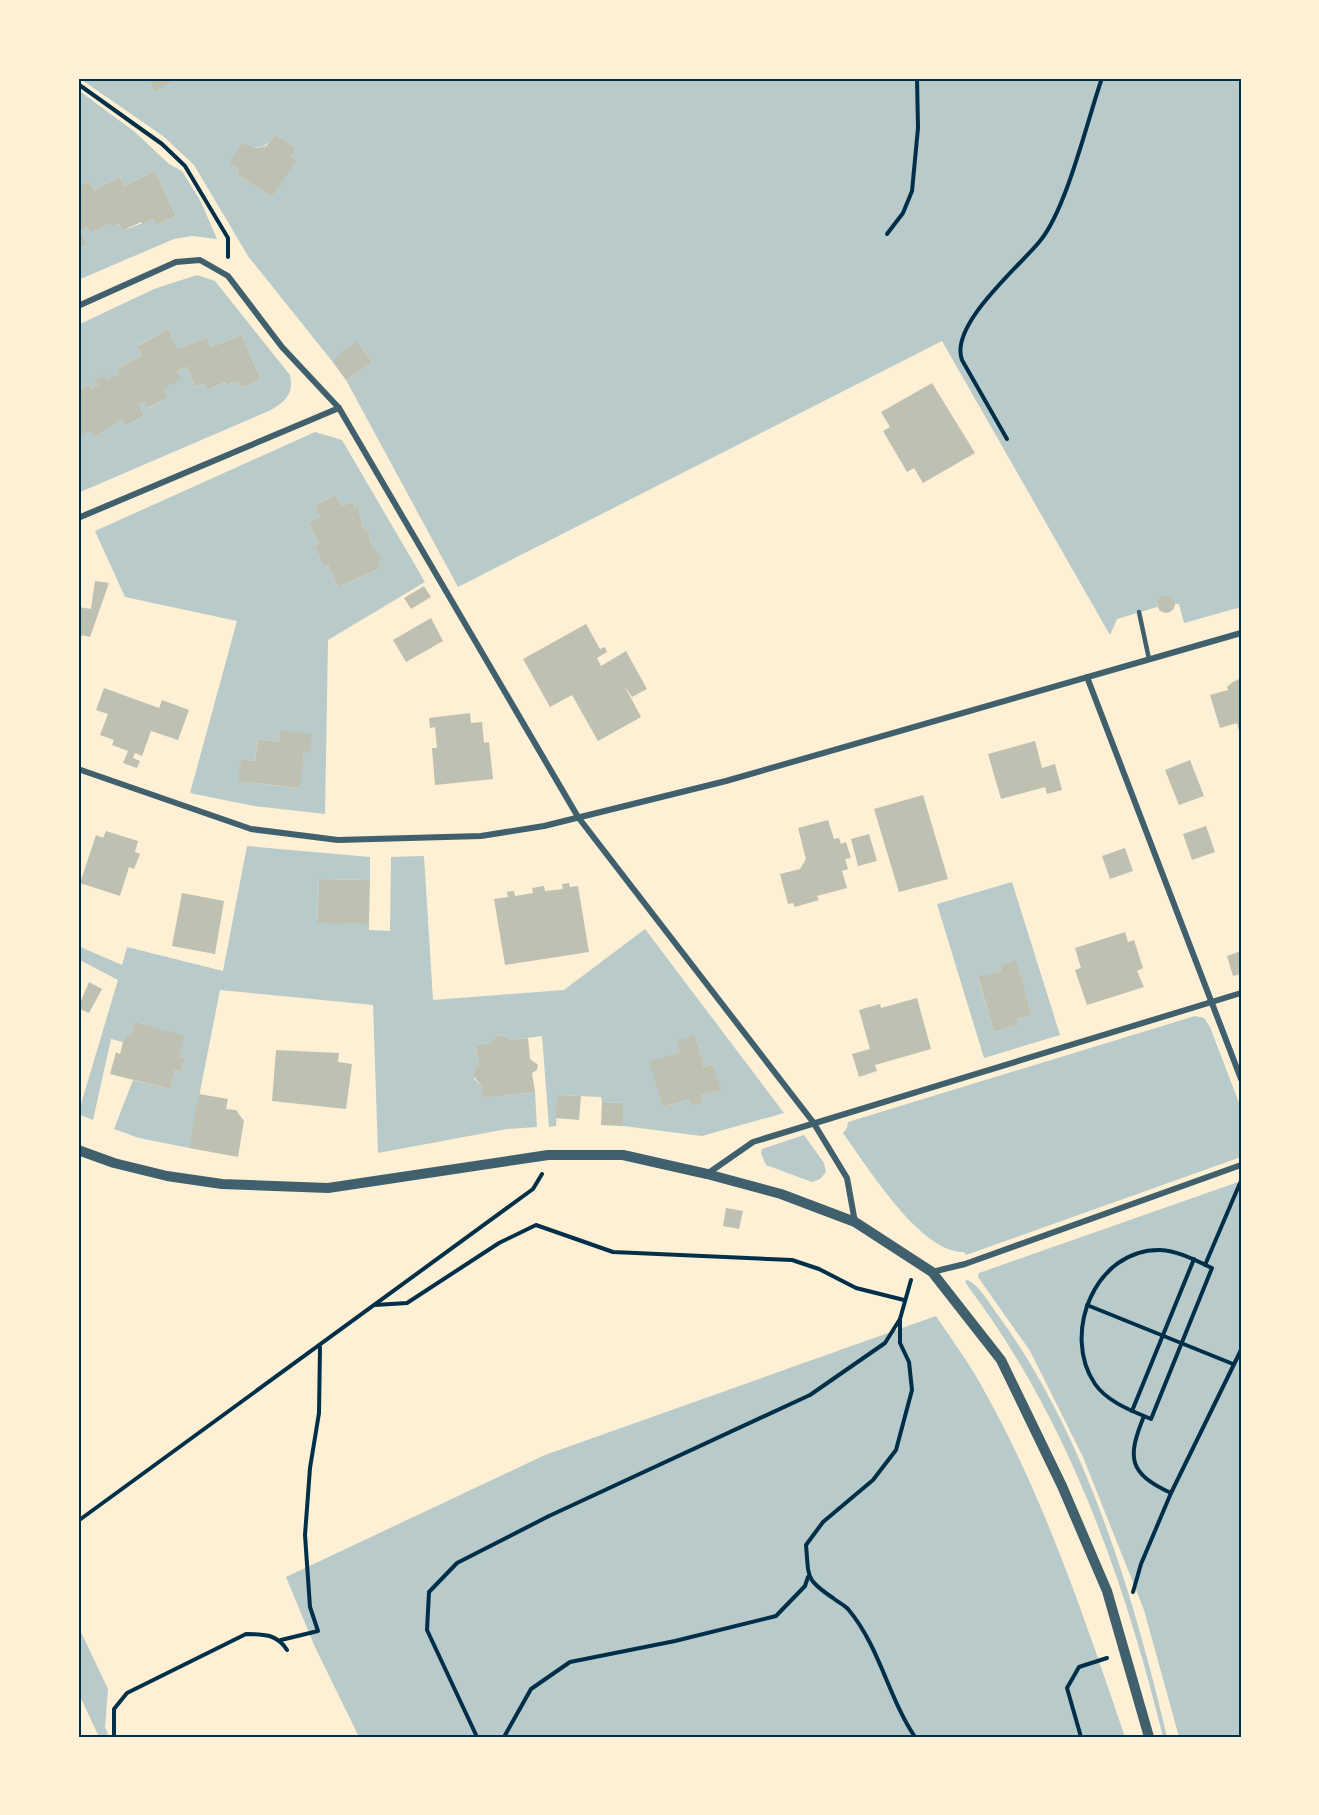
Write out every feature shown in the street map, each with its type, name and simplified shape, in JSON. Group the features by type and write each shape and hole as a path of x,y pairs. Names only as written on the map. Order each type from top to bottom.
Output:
{"street":[{"path":"78,306 176,262 200,260 228,276 282,347 339,408 578,818 813,1122 847,1178 855,1222"},
{"path":"78,518 339,408"},
{"path":"78,770 251,830 338,840 481,836 578,818 726,781 1241,633"},
{"path":"1087,677 1241,1079"},
{"path":"707,1174 753,1142 1241,993"},
{"path":"78,1150 114,1163 167,1176 222,1184 328,1188 548,1155 623,1155 781,1194 855,1222 932,1272 1001,1360 1022,1399 1107,1591 1127,1652 1149,1737"},
{"path":"932,1272 964,1264 1241,1165"}],"lane":[{"path":"1139,612 1149,659"}],"path":[{"path":"887,234 903,213 912,191 918,128 917,78"},
{"path":"1007,439 963,360 960,353 961,340 983,306 1050,227 1102,78"},
{"path":"78,84 162,144 184,166 228,238 228,276"},
{"path":"78,1521 533,1189 548,1155"},
{"path":"1205,1265 1241,1181"},
{"path":"374,1305 407,1303 499,1243 536,1226 613,1252 792,1260 819,1269 856,1288 904,1300"},
{"path":"1159,1250 1194,1259 1212,1268 1151,1419 1109,1398 1096,1386 1086,1369 1080,1328 1087,1305 1097,1285 1117,1263 1136,1254 1159,1250"},
{"path":"1132,1411 1194,1259"},
{"path":"504,1737 531,1689 570,1662 675,1641 776,1616 805,1586 808,1576 806,1545 823,1522 873,1480 896,1450 912,1390 909,1362 900,1343 900,1319 911,1279"},
{"path":"1087,1305 1233,1364"},
{"path":"477,1737 427,1630 429,1592 457,1563 549,1516 810,1395 885,1343 900,1319"},
{"path":"114,1737 114,1709 127,1693 246,1634 266,1634 281,1640 318,1630 310,1607 305,1535 310,1468 319,1413 320,1346"},
{"path":"1133,1592 1141,1564 1171,1493 1241,1350"},
{"path":"1144,1416 1133,1443 1132,1458 1138,1473 1171,1493"},
{"path":"808,1576 812,1584 848,1609 884,1668 902,1718 915,1737"},
{"path":"281,1640 287,1650"},
{"path":"1080,1737 1067,1688 1078,1667 1127,1652"}],"shaded area":[{"path":"79,78 147,78 155,92 179,78 488,78 490,80 494,78 1241,78 1241,607 1184,623 1179,604 1175,604 1172,597 1164,595 1158,600 1157,607 1117,619 1110,635 942,341 458,587 346,380 372,362 358,342 332,361 248,256 194,165 163,136","holes":["276,135 296,148 291,157 295,160 272,197 236,174 239,169 230,164 242,143 260,147"]},
{"path":"78,90 135,132 169,164 182,171 201,202 217,239 192,236 174,239 78,280 78,249 87,244 81,231 87,228 90,233 110,224 111,227 119,224 122,231 153,219 156,225 176,216 155,171 124,186 120,177 94,190 89,181 78,186"},
{"path":"197,275 215,281 290,375 291,387 288,396 271,410 78,493 78,433 80,436 91,431 95,437 122,419 125,426 144,416 139,405 145,402 149,408 168,398 163,389 180,378 177,371 187,367 195,387 204,383 207,390 225,382 227,385 238,381 241,388 261,380 242,335 211,347 207,337 178,349 168,329 138,345 142,355 117,369 119,373 106,380 104,376 96,380 98,385 91,388 89,384 78,390 78,325 154,289"},
{"path":"315,432 342,440 425,582 328,640 325,814 254,806 190,793 237,621 125,597 95,531","holes":["336,495 342,506 352,502 355,508 358,507 363,527 369,532 370,542 381,559 379,561 381,568 338,587 328,565 324,567 314,546 319,544 309,522 320,517 315,505","280,731 304,752 299,788 239,781 241,759 255,761 258,739 279,742"]},
{"path":"247,846 370,857 370,880 319,879 317,922 369,924 369,930 390,931 391,857 424,856 433,1000 564,990 645,929 784,1113 702,1136 623,1126 623,1103 602,1102 601,1097 558,1095 556,1126 549,1127 542,1036 512,1040 502,1035 495,1037 490,1043 476,1045 479,1065 474,1071 474,1079 481,1085 483,1098 535,1092 537,1127 507,1129 378,1153 373,1005 220,990 189,1148 139,1138 114,1129 133,1080 170,1089 175,1070 180,1072 185,1058 179,1057 154,1027 135,1021 131,1035 125,1034 123,1042 111,1039 93,1120 78,1114 118,980 78,959 78,946 122,965 127,947 223,971","holes":["695,1035 704,1067 713,1064 720,1090 701,1095 703,1103 692,1106 689,1099 663,1107 650,1061 680,1052"]},
{"path":"1012,882 1060,1035 984,1058 937,904","holes":["1016,961 1032,1015 1017,1019 1017,1024 994,1032 978,978 1001,971 1000,966"]},
{"path":"1195,1016 1204,1018 1210,1027 1241,1108 1241,1157 966,1255 964,1252 947,1249 930,1239 913,1224 880,1186 843,1133 848,1122"},
{"path":"804,1135 824,1163 826,1172 820,1179 812,1182 766,1165 761,1153 762,1149"},
{"path":"1241,1181 1241,1737 1179,1737 1144,1610 1083,1457 1030,1351 978,1277 979,1273"},
{"path":"968,1280 986,1297 1031,1364 1082,1466 1122,1574 1167,1737 1163,1737 1130,1618 1088,1501 1063,1444 1034,1389 1003,1336 967,1285 965,1281"},
{"path":"936,1316 976,1376 1024,1470 1061,1558 1125,1737 359,1737 315,1647 286,1577 545,1455"},
{"path":"78,1626 108,1689 105,1727 109,1737 99,1737 78,1692"}],"building":[{"path":"147,78 179,78 155,92"},
{"path":"276,135 296,148 291,157 296,160 272,197 236,174 239,169 229,164 242,143 256,148 266,146"},
{"path":"155,171 176,216 156,225 153,219 142,224 141,222 122,231 119,224 111,227 110,224 90,233 87,228 81,231 87,244 78,249 78,186 89,181 94,190 120,177 124,186"},
{"path":"168,329 178,349 207,337 211,347 242,335 261,380 241,388 238,381 226,385 225,382 207,390 204,383 195,387 187,367 177,371 181,379 163,389 168,398 148,408 145,402 139,405 144,416 125,426 122,419 95,437 91,431 80,437 78,390 89,384 91,388 98,385 95,380 104,375 106,380 119,373 117,369 142,355 137,346"},
{"path":"357,341 372,362 346,380 332,361"},
{"path":"932,383 975,453 923,483 914,468 907,472 883,431 890,427 881,412"},
{"path":"336,495 342,506 352,502 355,508 358,507 363,527 369,532 370,542 382,560 379,561 381,568 338,587 328,565 324,567 314,546 319,544 309,522 320,517 315,505"},
{"path":"95,581 109,583 90,637 82,635 78,645 78,607 91,609"},
{"path":"424,586 431,597 411,609 404,598"},
{"path":"1166,595 1172,598 1175,604 1172,610 1166,613 1160,610 1157,604 1160,598"},
{"path":"431,618 443,641 406,662 393,640"},
{"path":"586,624 600,649 605,647 607,652 597,658 601,666 626,651 647,689 632,697 624,685 641,717 598,741 572,695 550,707 523,659"},
{"path":"1241,679 1240,735 1237,723 1220,728 1210,695 1228,690 1227,687"},
{"path":"104,688 159,708 162,700 189,710 178,740 151,731 142,756 135,753 133,758 140,761 137,768 123,763 128,751 112,745 114,740 100,735 108,714 96,710"},
{"path":"470,713 471,723 482,722 484,743 489,742 493,779 435,785 432,748 437,748 435,727 430,728 429,718"},
{"path":"280,730 312,734 310,753 304,752 300,788 238,781 241,759 255,761 258,739 279,742"},
{"path":"1035,741 1042,768 1055,764 1062,790 1047,794 1045,787 1001,799 988,754"},
{"path":"1190,760 1204,796 1179,805 1165,770"},
{"path":"923,795 948,879 899,892 874,809"},
{"path":"828,820 834,839 839,838 841,844 846,842 851,858 845,859 848,869 842,871 847,888 817,896 819,900 795,907 793,903 788,904 780,874 800,869 806,859 798,828"},
{"path":"1206,826 1215,852 1192,860 1183,834"},
{"path":"106,831 138,841 135,852 140,854 134,869 129,867 120,896 80,883 96,835 103,838"},
{"path":"869,834 877,861 858,866 851,839"},
{"path":"1125,848 1133,871 1110,879 1102,856"},
{"path":"319,879 370,880 369,924 317,923"},
{"path":"569,883 570,887 578,886 589,952 505,965 494,899 508,897 507,892 514,891 515,896 533,893 532,888 544,886 545,891 563,889 562,884"},
{"path":"182,893 224,901 215,954 172,946"},
{"path":"1125,932 1128,942 1134,940 1143,968 1137,971 1144,987 1087,1005 1075,970 1081,968 1075,948"},
{"path":"1241,951 1241,974 1233,976 1227,956"},
{"path":"1016,960 1032,1015 1017,1019 1018,1024 994,1032 978,977 1001,971 1000,966"},
{"path":"89,982 102,989 89,1013 78,1008"},
{"path":"917,998 931,1049 875,1065 877,1071 859,1077 852,1054 870,1049 859,1010 880,1004 881,1008"},
{"path":"135,1021 184,1036 179,1057 185,1058 180,1072 175,1070 170,1089 110,1074 116,1052 120,1054 125,1034 131,1035"},
{"path":"502,1035 512,1040 528,1038 530,1059 538,1065 537,1070 532,1073 535,1092 483,1098 481,1085 474,1077 474,1071 479,1065 476,1045 490,1043 495,1037"},
{"path":"695,1035 704,1067 713,1064 721,1090 701,1095 703,1103 691,1106 689,1099 663,1107 649,1061 680,1052 677,1040"},
{"path":"276,1050 339,1053 338,1062 352,1064 346,1109 272,1101"},
{"path":"199,1094 228,1099 226,1109 236,1110 244,1121 238,1157 189,1148"},
{"path":"557,1095 581,1096 579,1120 556,1118"},
{"path":"602,1102 623,1103 623,1126 601,1125"},
{"path":"726,1208 743,1211 739,1229 723,1226"}]}
